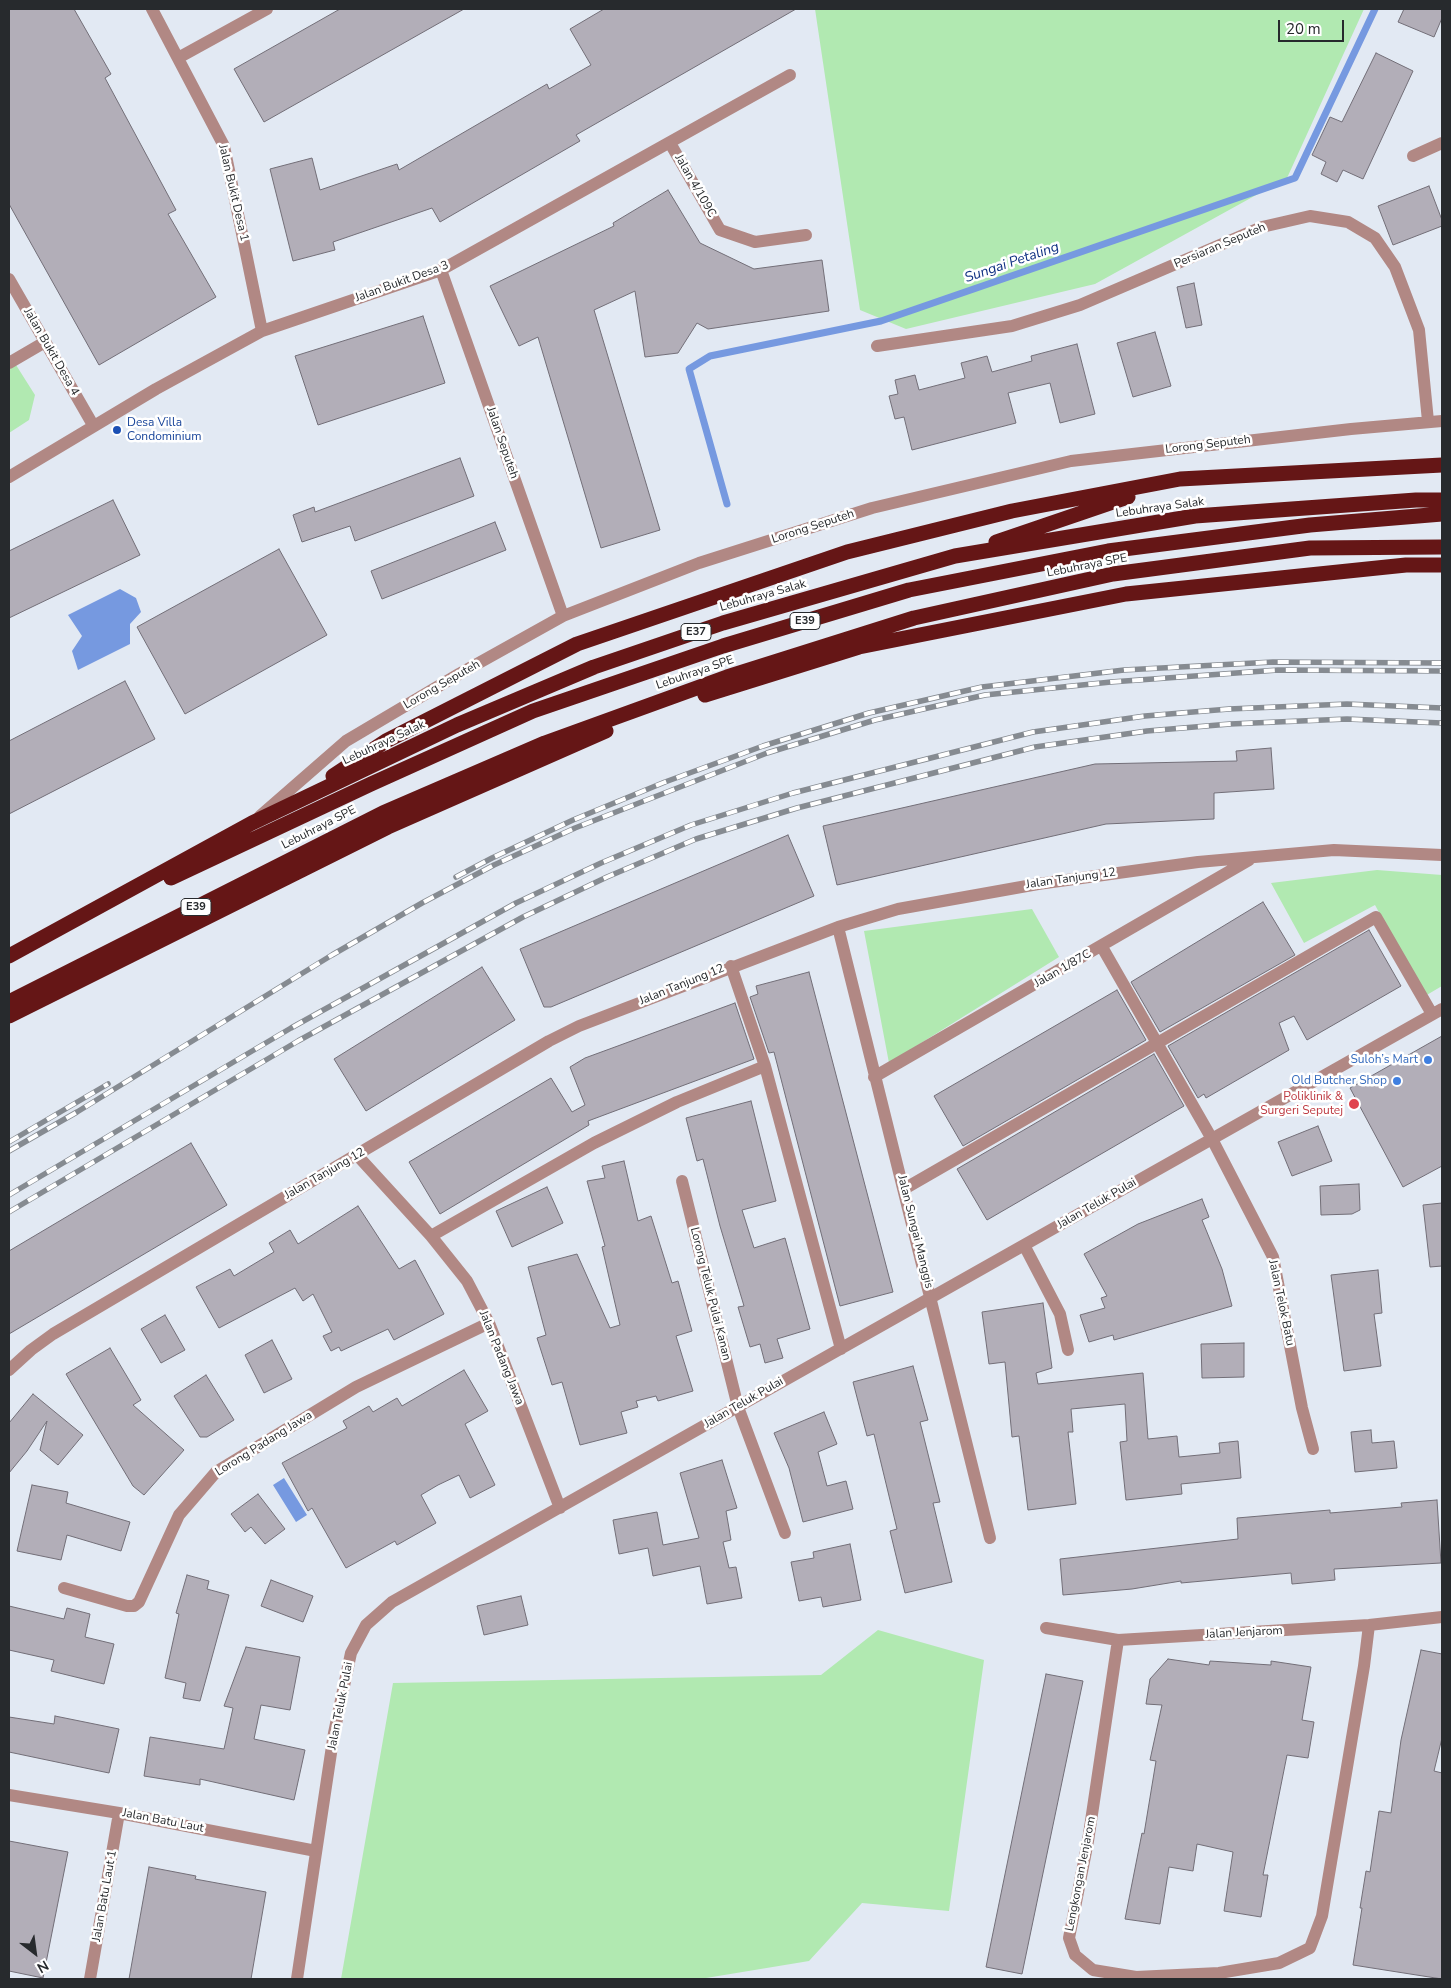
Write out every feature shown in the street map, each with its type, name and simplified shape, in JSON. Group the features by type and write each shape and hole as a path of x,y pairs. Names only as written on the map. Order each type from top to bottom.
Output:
{"highway":[{"path":"205,862 386,741 577,644 847,552 1012,511 1180,479 1442,465"},
{"path":"955,556 1180,479"},
{"name":"Lebuhraya Salak","path":"9,956 252,823 457,725 594,667 722,623 955,556 1195,516 1416,500 1442,500"},
{"name":"Lebuhraya SPE","path":"9,956 205,862 532,711 723,646 909,590 1118,550 1310,525 1442,514"},
{"name":"Lebuhraya SPE","path":"9,1002 383,813 545,743 727,677 914,618 1113,574 1310,548 1442,548"},
{"path":"9,1016 388,827 644,714 859,648 1126,594 1406,565 1442,565"}],"street":[{"name":"Jalan Bukit Desa 1","path":"152,9 224,146 262,331"},
{"path":"178,58 267,9"},
{"name":"Jalan Bukit Desa 3","path":"9,476 93,426 262,331 441,270 790,75"},
{"name":"Jalan 4/109C","path":"670,143 720,230 755,242 806,235"},
{"path":"1413,156 1442,143"},
{"name":"Persiaran Seputeh","path":"876,346 1012,326 1080,305 1262,227 1310,216 1348,222 1375,238 1395,267 1419,330 1428,421"},
{"name":"Jalan Seputeh","path":"441,270 563,616"},
{"name":"Jalan Bukit Desa 4","path":"9,279 93,426"},
{"path":"9,363 45,342"},
{"name":"Lorong Seputeh","path":"252,823 346,741 563,616 699,563 872,508 1071,461 1428,421 1442,421"},
{"name":"Jalan Tanjung 12","path":"9,1370 31,1350 53,1334 549,1041 579,1026 838,926 898,909 1038,884 1198,862 1251,859 1334,850 1442,855"},
{"name":"Jalan 1/87C","path":"874,1077 1102,947 1251,859"},
{"path":"904,1189 1376,916 1437,1011"},
{"name":"Jalan Sungai Manggis","path":"838,926 874,1077 932,1298 990,1538"},
{"name":"Jalan Telok Batu","path":"1102,947 1212,1139 1273,1257 1302,1408 1313,1449"},
{"path":"731,966 765,1066 841,1349"},
{"name":"Jalan Teluk Pulai","path":"297,1979 334,1733 351,1653 366,1625 392,1602 1437,1011"},
{"path":"431,1236 594,1143 678,1102 765,1066"},
{"name":"Jalan Padang Jawa","path":"358,1155 431,1236 467,1281 489,1323 560,1508"},
{"name":"Lorong Teluk Pulai Kanan","path":"682,1181 738,1407 785,1533"},
{"path":"1024,1245 1060,1314 1068,1350"},
{"name":"Lorong Padang Jawa","path":"64,1588 127,1606 134,1606 139,1602 179,1515 216,1472 356,1387 489,1323"},
{"name":"Jalan Jenjarom","path":"1046,1628 1118,1640 1369,1625 1442,1617"},
{"name":"Lengkongan Jenjarom","path":"1118,1640 1088,1841 1069,1938 1075,1955 1093,1970 1136,1977 1219,1973 1279,1964 1310,1948 1322,1916 1364,1666 1369,1625"},
{"name":"Jalan Batu Laut","path":"9,1795 119,1813 316,1851"},
{"name":"Jalan Batu Laut 1","path":"90,1979 119,1813"}],"green space":[{"path":"815,9 1364,9 1287,178 1095,284 906,329 860,310"},
{"path":"16,365 35,395 29,420 9,433 9,369"},
{"path":"1377,870 1442,875 1442,986 1425,996 1375,905 1304,943 1271,883"},
{"path":"1032,909 1059,957 889,1063 864,931"},
{"path":"878,1630 984,1660 949,1911 862,1903 809,1961 700,1979 341,1979 393,1683 821,1675"}],"water":[{"path":"120,589 136,598 141,612 130,624 130,644 78,670 72,651 82,636 68,615"},
{"path":"284,1478 307,1515 296,1522 273,1485"}],"building":[{"path":"9,9 74,9 111,74 105,78 176,210 168,214 216,297 99,365 9,204"},
{"path":"340,9 464,9 264,122 234,69"},
{"path":"604,9 796,9 576,135 580,141 440,222 432,208 333,242 335,250 293,261 270,169 312,158 320,190 397,164 399,170 547,84 549,89 591,65 570,29"},
{"path":"1404,9 1442,9 1442,18 1434,37 1398,22"},
{"path":"1376,53 1413,71 1363,179 1343,170 1337,182 1321,174 1326,162 1312,155 1330,117 1342,122"},
{"path":"1429,186 1442,220 1442,226 1393,245 1378,206"},
{"path":"668,190 700,243 754,269 822,260 829,311 708,329 697,323 678,353 645,357 635,291 594,310 660,530 601,548 538,337 519,346 490,286 614,226 613,223"},
{"path":"1194,283 1202,325 1186,328 1177,287"},
{"path":"423,316 445,383 318,425 295,356"},
{"path":"1155,332 1171,386 1133,397 1117,343"},
{"path":"1077,344 1095,414 1060,423 1050,383 1008,393 1016,423 912,450 904,417 895,419 889,396 898,394 895,380 915,375 919,390 965,378 961,363 987,356 992,372 1032,361 1031,356"},
{"path":"460,458 474,496 355,541 350,526 302,542 293,515 314,507 315,512"},
{"path":"113,500 140,555 9,618 9,551"},
{"path":"495,522 506,550 382,599 371,571"},
{"path":"279,549 327,635 185,714 137,627"},
{"path":"125,681 155,739 9,814 9,741"},
{"path":"1271,748 1274,789 1214,793 1214,819 1106,824 837,885 823,826 1095,764 1237,761 1236,751"},
{"path":"788,835 814,896 551,1007 544,1007 520,949"},
{"path":"1263,902 1295,955 1160,1032 1131,982"},
{"path":"1369,930 1401,986 1307,1040 1294,1016 1279,1023 1289,1050 1206,1098 1204,1094 1198,1098 1168,1046"},
{"path":"482,967 515,1020 366,1111 334,1059"},
{"path":"809,972 893,1292 840,1306 774,1052 769,1053 750,997 758,994 756,986"},
{"path":"1117,990 1146,1040 963,1146 934,1096"},
{"path":"735,1003 754,1059 588,1121 589,1125 440,1214 409,1162 551,1078 572,1112 585,1105 570,1067 585,1058"},
{"path":"1442,1036 1442,1166 1403,1187 1350,1088"},
{"path":"1154,1054 1184,1106 987,1220 957,1169"},
{"path":"751,1101 776,1201 742,1210 754,1248 785,1238 810,1329 777,1339 783,1358 765,1363 760,1344 750,1347 738,1307 744,1306 720,1226 703,1159 697,1161 686,1118"},
{"path":"1318,1126 1332,1161 1292,1176 1278,1142"},
{"path":"191,1143 227,1205 9,1334 9,1251"},
{"path":"624,1161 638,1221 651,1216 672,1283 678,1281 692,1331 676,1336 693,1391 658,1401 656,1396 636,1401 638,1407 621,1412 627,1433 580,1445 562,1382 552,1385 537,1338 546,1335 528,1267 577,1254 610,1328 620,1325 602,1247 605,1246 587,1181 605,1178 602,1166"},
{"path":"1359,1184 1360,1210 1352,1214 1321,1215 1320,1186"},
{"path":"547,1187 563,1223 512,1247 496,1211"},
{"path":"1202,1199 1209,1217 1202,1220 1222,1269 1232,1306 1114,1340 1113,1335 1089,1342 1080,1315 1105,1308 1101,1298 1107,1296 1084,1254 1138,1224"},
{"path":"1442,1203 1442,1266 1430,1267 1423,1205"},
{"path":"358,1206 399,1269 415,1260 444,1314 394,1340 388,1329 341,1351 339,1347 331,1351 323,1336 332,1332 313,1294 303,1301 295,1288 219,1328 196,1287 230,1269 234,1276 274,1252 269,1243 290,1230 298,1244"},
{"path":"1378,1270 1382,1313 1374,1314 1381,1366 1344,1371 1331,1275"},
{"path":"1043,1303 1052,1368 1036,1373 1038,1384 1143,1373 1148,1439 1177,1436 1179,1457 1220,1453 1219,1443 1238,1441 1241,1478 1181,1484 1182,1494 1126,1500 1120,1442 1127,1441 1125,1404 1071,1409 1073,1432 1068,1432 1076,1504 1028,1510 1019,1436 1012,1437 1005,1362 989,1364 982,1312"},
{"path":"165,1315 185,1350 161,1363 141,1329"},
{"path":"272,1340 292,1379 264,1393 245,1355"},
{"path":"1244,1343 1244,1377 1202,1378 1201,1344"},
{"path":"110,1348 141,1400 133,1405 184,1450 144,1495 133,1486 66,1374"},
{"path":"913,1366 928,1420 920,1422 940,1502 933,1503 952,1582 905,1593 890,1531 897,1529 874,1434 867,1436 853,1382"},
{"path":"464,1370 488,1411 465,1424 495,1485 470,1498 459,1475 438,1485 421,1495 436,1523 397,1545 395,1541 346,1568 312,1508 308,1511 282,1463 347,1428 343,1421 369,1406 373,1412 397,1398 402,1406"},
{"path":"206,1375 234,1420 207,1437 200,1437 174,1396"},
{"path":"33,1394 83,1435 58,1465 40,1450 47,1421 27,1451 9,1473 9,1423"},
{"path":"824,1412 837,1444 818,1452 827,1486 846,1481 853,1509 803,1522 789,1468 774,1433"},
{"path":"1371,1430 1372,1443 1394,1441 1397,1468 1355,1472 1351,1432"},
{"path":"722,1460 737,1508 726,1511 731,1540 723,1542 729,1568 736,1567 742,1598 707,1604 700,1566 653,1576 648,1548 619,1554 613,1520 657,1512 663,1545 699,1538 680,1473"},
{"path":"32,1485 68,1492 66,1503 130,1522 121,1551 67,1535 61,1560 17,1551"},
{"path":"258,1494 285,1529 265,1544 251,1527 245,1532 231,1514"},
{"path":"1437,1500 1441,1563 1334,1569 1335,1580 1292,1584 1291,1573 1181,1583 1181,1581 1132,1589 1063,1595 1060,1559 1238,1539 1237,1518 1330,1510 1330,1513 1402,1507 1401,1503"},
{"path":"850,1544 861,1600 823,1607 821,1597 799,1601 791,1562 814,1558 813,1552"},
{"path":"187,1575 209,1581 207,1589 229,1595 200,1701 183,1698 186,1683 165,1678 179,1614 176,1613"},
{"path":"271,1580 313,1596 303,1622 261,1606"},
{"path":"521,1596 528,1625 484,1635 477,1606"},
{"path":"9,1606 64,1619 67,1608 90,1614 85,1637 114,1644 104,1684 51,1671 54,1660 9,1650"},
{"path":"246,1647 300,1657 290,1710 261,1705 254,1739 305,1750 294,1800 200,1779 200,1785 144,1776 150,1737 224,1749 233,1708 224,1706"},
{"path":"1421,1650 1442,1654 1442,1738 1434,1771 1442,1773 1442,1979 1353,1965 1366,1871 1370,1872 1379,1811 1391,1813 1401,1740"},
{"path":"1168,1659 1209,1665 1210,1661 1271,1665 1271,1661 1311,1667 1302,1720 1314,1722 1308,1758 1287,1755 1263,1875 1268,1875 1261,1917 1224,1911 1233,1852 1197,1844 1193,1871 1169,1867 1160,1924 1125,1919 1142,1833 1144,1834 1156,1761 1150,1760 1162,1705 1146,1704 1150,1679"},
{"path":"1046,1674 1083,1681 1022,1974 986,1967"},
{"path":"55,1716 119,1729 109,1773 9,1752 9,1717 54,1724"},
{"path":"9,1841 68,1852 43,1978 9,1971"},
{"path":"149,1867 196,1876 195,1879 266,1892 251,1979 129,1979"}],"waterway":[{"name":"Sungai Petaling","path":"727,504 689,369 710,356 881,321 1295,178 1375,9"}],"railway":[{"path":"456,877 573,820 665,782 763,746 869,713 982,687 1124,670 1273,662 1442,663"},
{"path":"9,1151 77,1112 332,955 422,903 494,865 575,828 767,753 875,720 985,695 1111,682 1278,670 1442,671"},
{"path":"9,1195 291,1028 516,903 601,863 691,825 793,793 1033,732 1145,716 1229,709 1347,704 1442,708"},
{"path":"9,1212 298,1041 523,917 607,877 696,839 797,808 1035,747 1147,731 1230,724 1347,719 1442,723"},
{"path":"9,1142 108,1084"}],"place":[{"name":"Desa Villa Condominium","path":"117,430"},
{"name":"Suloh’s Mart","path":"1428,1060"},
{"name":"Old Butcher Shop","path":"1397,1081"},
{"name":"Poliklinik & Surgeri Seputej","path":"1354,1104"}]}
